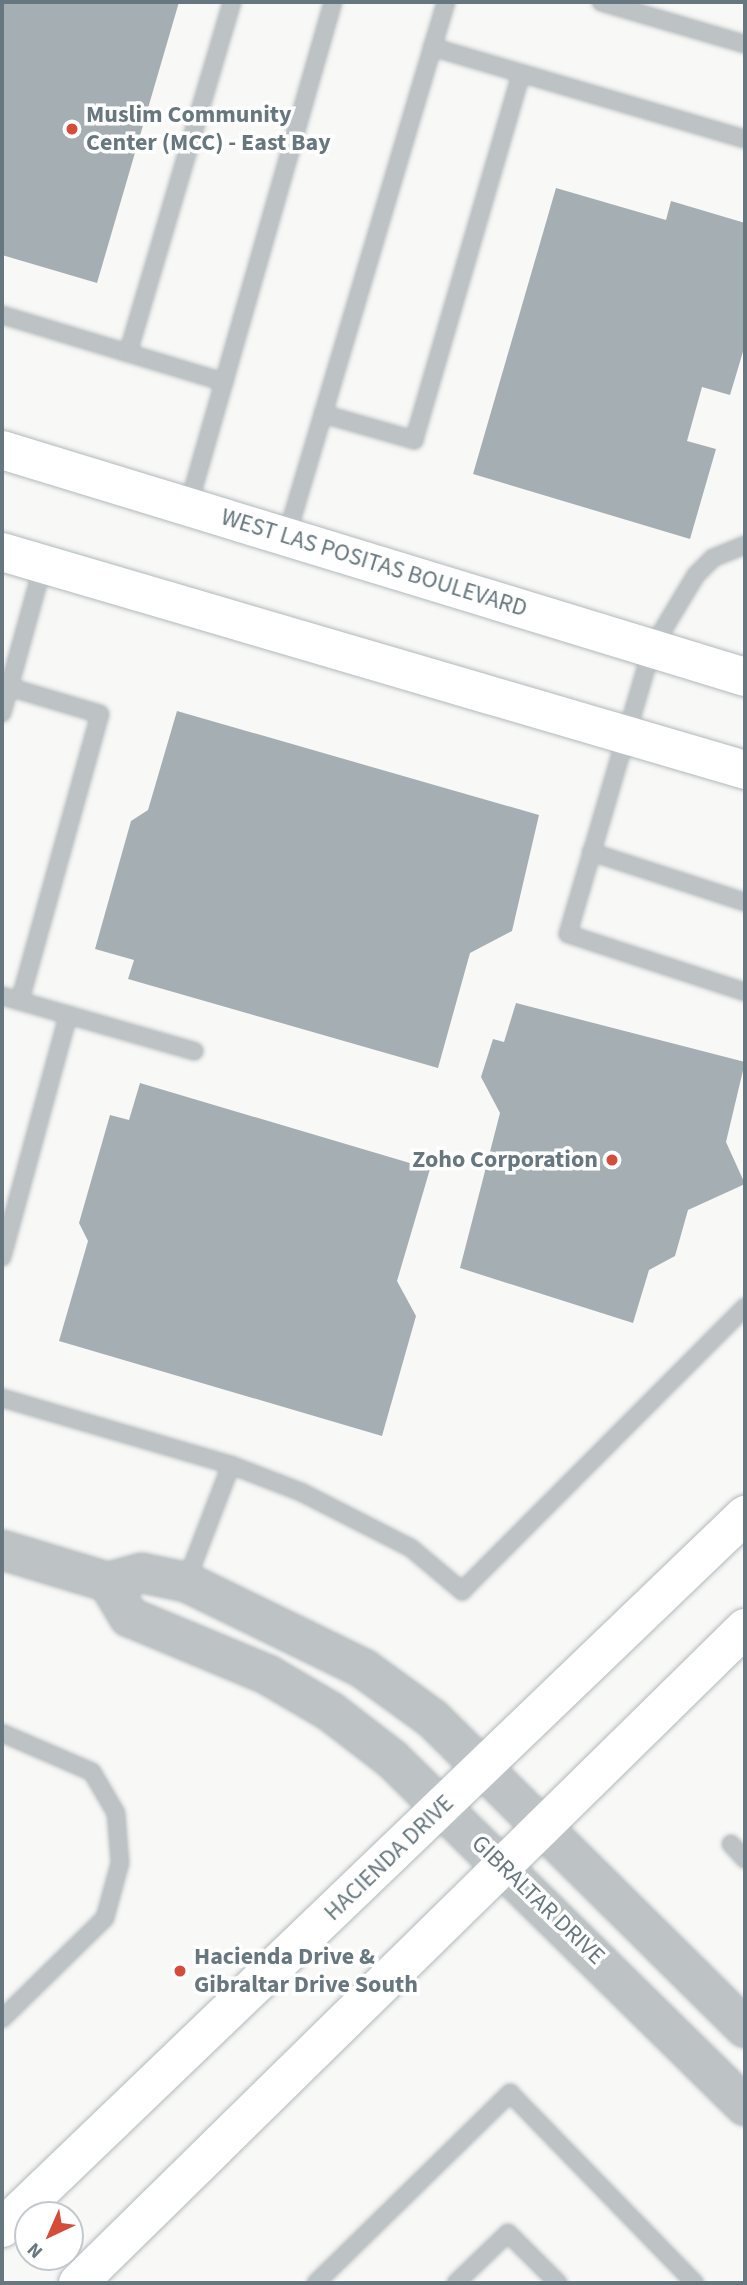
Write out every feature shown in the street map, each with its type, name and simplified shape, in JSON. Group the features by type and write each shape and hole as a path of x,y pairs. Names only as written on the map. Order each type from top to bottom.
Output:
{"main road":[{"name":"WEST LAS POSITAS BOULEVARD","path":"2,450 745,677"},
{"path":"2,552 745,770"},
{"name":"HACIENDA DRIVE","path":"2,2228 745,1515"},
{"path":"78,2283 745,1628"}],"street":[{"path":"2,1550 108,1582 142,1573 186,1582 364,1669 433,1719 545,1826 745,2028"},
{"name":"GIBRALTAR DRIVE","path":"108,1582 129,1618 268,1675 331,1712 443,1807 745,2106"}],"lane":[{"path":"128,353 232,2"},
{"path":"188,507 333,2"},
{"path":"287,536 446,2"},
{"path":"601,2 745,44"},
{"path":"432,47 745,139"},
{"path":"323,414 414,440 521,74"},
{"path":"2,315 224,383"},
{"path":"745,545 713,558 696,575 652,648 624,735 568,934 745,992"},
{"path":"2,713 6,686 43,565"},
{"path":"6,686 100,714 20,1001"},
{"path":"591,852 745,902"},
{"path":"2,996 194,1051"},
{"path":"2,1257 68,1015"},
{"path":"2,1398 231,1465 411,1548 462,1591 745,1307"},
{"path":"186,1582 231,1465"},
{"path":"2,1733 92,1772 116,1813 120,1863 105,1918 2,2019"},
{"path":"731,1844 745,1858"},
{"path":"316,2283 510,2093 695,2283"},
{"path":"456,2283 508,2233 558,2283"}],"building":[{"name":"Muslim Community Center (MCC) - East Bay","path":"2,2 179,2 97,283 2,255"},
{"path":"556,188 666,220 671,201 745,223 745,345 730,395 702,387 687,441 716,449 690,539 473,474"},
{"path":"177,711 539,815 512,931 470,953 438,1068 128,979 134,960 95,949 131,821 148,810"},
{"name":"Zoho Corporation","path":"516,1003 745,1062 726,1142 745,1184 688,1210 675,1256 649,1270 633,1323 460,1268 500,1113 481,1077 493,1039 504,1042"},
{"path":"140,1083 430,1169 397,1281 416,1316 382,1436 59,1341 88,1241 79,1223 110,1115 129,1120"}],"place":[{"name":"Muslim Community Center (MCC) - East Bay","path":"72,129"},
{"name":"Zoho Corporation","path":"612,1160"},
{"name":"Hacienda Drive & Gibraltar Drive South","path":"180,1971"}]}
